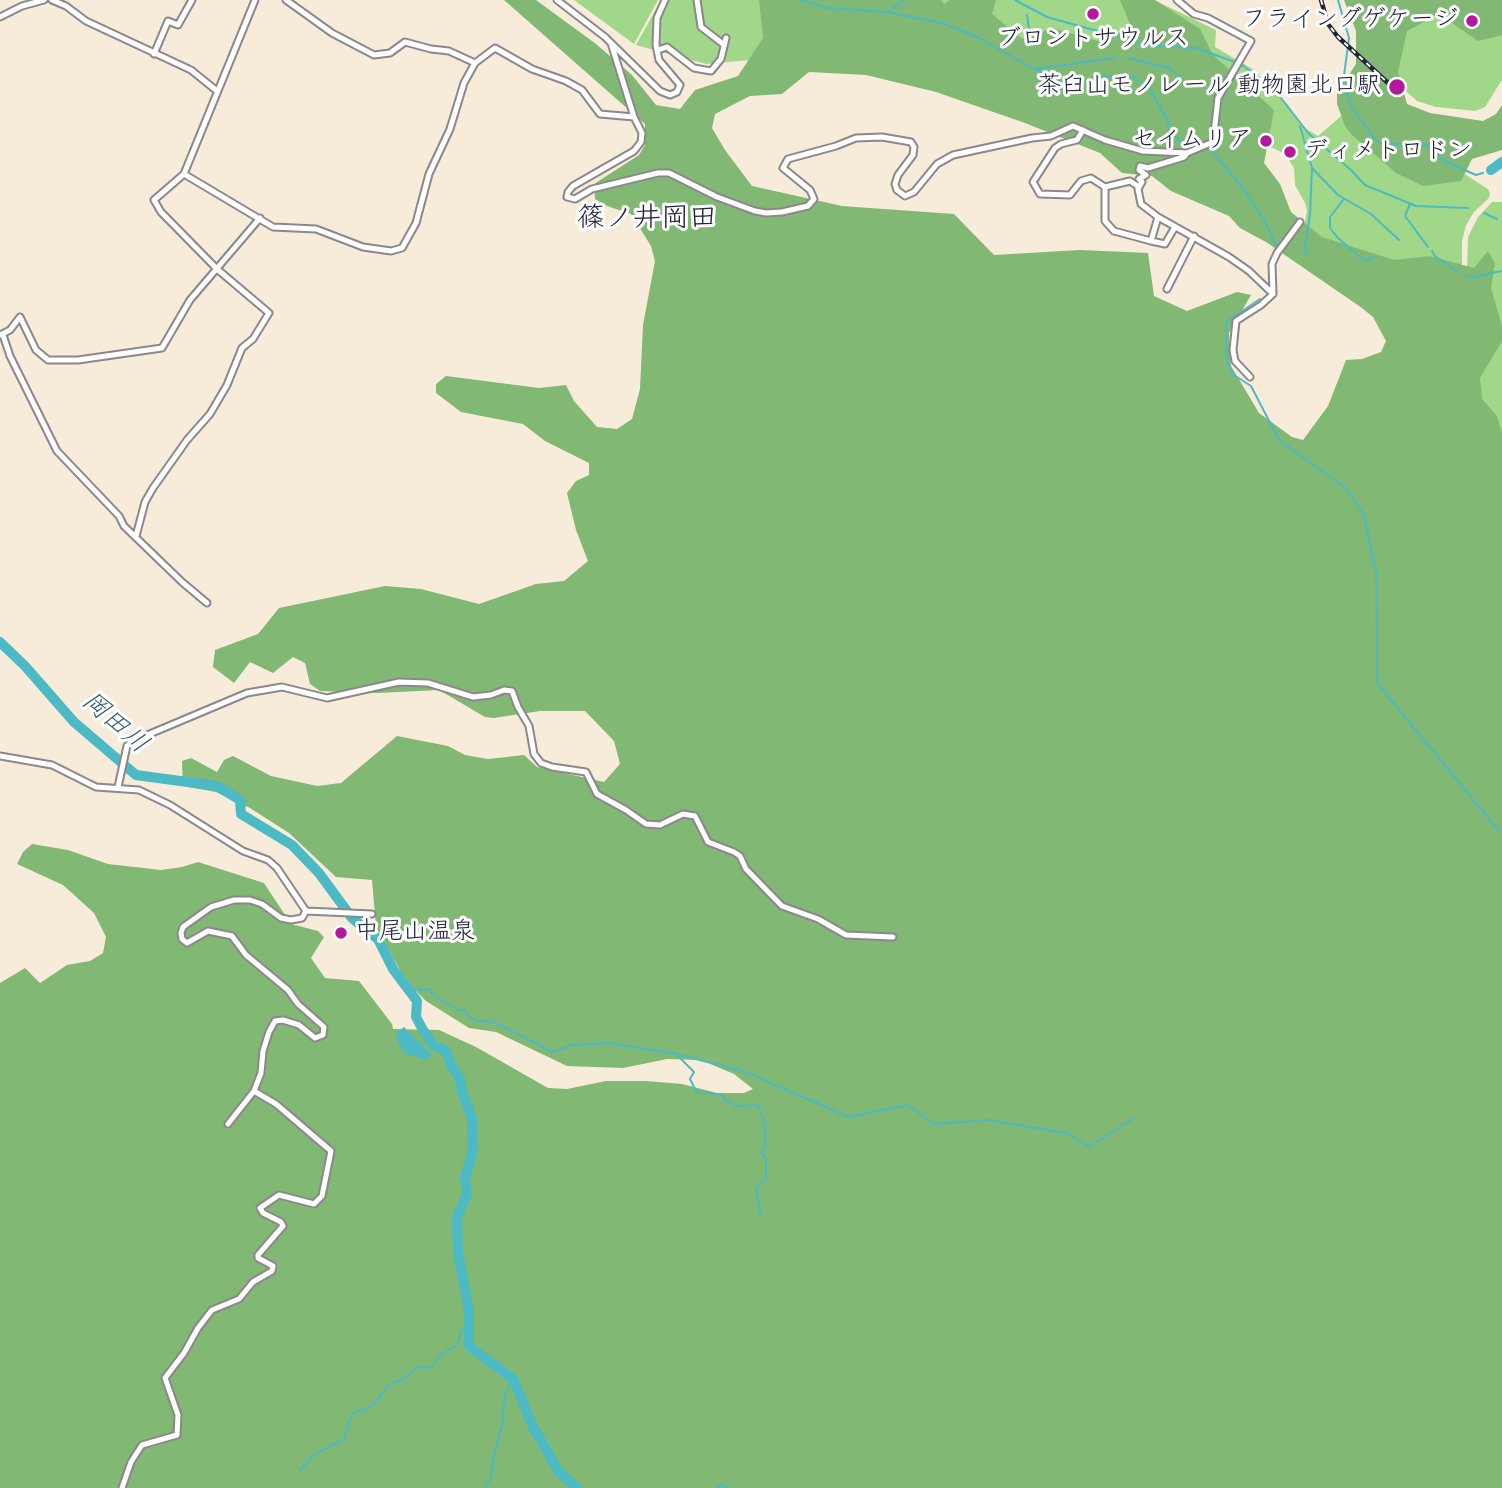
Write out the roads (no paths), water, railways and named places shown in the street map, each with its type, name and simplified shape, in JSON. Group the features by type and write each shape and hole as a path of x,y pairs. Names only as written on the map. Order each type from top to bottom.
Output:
{"street":[{"path":"0,17 22,6 44,0"},
{"path":"52,0 66,3 86,21 191,70 217,91"},
{"path":"154,54 168,21 178,25 192,0"},
{"path":"135,536 145,502 153,488 187,440 210,414 227,385 242,348 253,339 269,313 217,269 161,212 154,200 184,174 256,0"},
{"path":"286,0 332,33 374,55 390,53 405,42 449,51 475,63"},
{"path":"557,0 611,43 660,91 670,95 677,92 680,85 659,60 656,45 657,18 665,0"},
{"path":"658,50 667,47 694,68 711,71 717,66 724,41 701,27 697,0"},
{"path":"1177,0 1194,14 1208,18 1251,41 1218,98 1213,142 1187,153 1184,157 1148,168 1140,166 1139,170 1146,175 1139,179 1142,182 1138,194 1141,204 1249,271 1272,294"},
{"path":"611,43 634,117 642,133 641,142 635,151 573,186 568,192 567,197 570,200 592,189 658,173 669,173 717,197 755,211 789,211 808,206 814,199 810,190 783,168 788,159 856,138 882,137 906,141 914,147 913,155 898,175 895,184 900,194 910,195 937,164 953,155 1052,136 1073,126 1135,149 1187,153"},
{"path":"184,174 274,227 289,230 316,229 363,247 391,251 402,248 416,223 429,174 450,129 459,94 475,63 495,48 532,69 566,81 582,90 600,114 634,117"},
{"path":"1083,130 1077,140 1057,145 1033,182 1040,194 1070,195 1082,181 1091,178 1105,187 1130,181 1139,187"},
{"path":"1105,187 1104,213 1110,228 1165,244 1175,227"},
{"path":"1151,241 1158,217"},
{"path":"207,603 124,526 119,516 58,452 1,335 10,330 20,317 36,350 48,360 78,360 162,348 190,300 260,218"},
{"path":"1250,377 1235,361 1236,321 1263,304 1272,294 1272,264 1300,222"},
{"path":"1167,289 1194,236"},
{"path":"118,787 127,747 141,737 238,695 282,687 327,698 399,681 428,683 473,696 512,691 531,730 534,754 541,763 586,772 597,794 646,824 660,825 683,814 695,816 708,842 734,852 746,869 782,906 818,919 846,935 893,937"},
{"path":"0,756 52,765 96,787 139,790 170,805 243,851 268,860 306,911"},
{"path":"228,1124 254,1091 261,1073 263,1051 275,1021 283,1020 299,1025 315,1038 323,1035 324,1027 298,1004 288,990 246,956 232,936 208,931 187,943 182,939 181,933 187,923 211,907 234,900 250,900 262,904 281,918 291,920 302,918 306,911"},
{"path":"306,911 372,914"},
{"path":"122,1488 131,1462 142,1445 177,1434 178,1415 165,1378 198,1328 212,1310 239,1298 253,1282 274,1268 258,1258 258,1255 283,1226 260,1208 279,1195 314,1205 323,1196 331,1151 276,1104 254,1091"}],"water":[{"path":"404,1027 432,1055 424,1060 404,1053 396,1037 397,1032"}],"waterway":[{"path":"801,0 828,8 887,12 942,23 979,38 1034,69 1063,81 1088,82 1106,76 1133,77 1149,87 1176,137 1188,148"},
{"path":"888,12 904,0"},
{"path":"1015,0 1047,17 1151,46 1196,48 1235,62"},
{"path":"1338,0 1349,38 1343,83 1351,106 1374,138 1380,143 1426,145 1444,161 1476,175 1483,173"},
{"path":"1027,15 1029,29"},
{"path":"1036,69 1114,58"},
{"path":"1128,58 1169,68 1180,77"},
{"path":"1242,65 1274,89 1309,134 1365,185 1416,206 1468,208"},
{"path":"1300,126 1312,168 1306,255"},
{"path":"1211,150 1246,192 1277,247"},
{"path":"1491,170 1502,162"},
{"path":"1312,168 1338,195 1371,214 1399,240"},
{"path":"1344,199 1330,217 1330,228 1361,258 1367,261 1374,256"},
{"path":"1410,204 1405,216 1428,247"},
{"path":"1484,213 1497,219"},
{"path":"1432,251 1458,272"},
{"path":"1466,276 1475,277 1501,271"},
{"path":"1260,299 1226,322 1227,362 1234,375 1251,386 1279,440 1346,488 1364,515 1376,572 1377,683 1499,831"},
{"name":"岡田川","path":"0,642 74,722 136,775 217,786 240,800 241,814 292,845 319,873 352,918 378,939 393,969 417,1001 416,1017 423,1030 433,1045 446,1051 461,1081 461,1089 472,1118 473,1150 465,1177 467,1194 457,1217 458,1253 469,1311 469,1346 513,1379 533,1427 559,1472 577,1488"},
{"path":"409,990 430,989 432,994 458,1010 465,1010 467,1015 475,1020 496,1023 553,1052 572,1045 609,1043 676,1054 743,1071 849,1117 908,1105 934,1124 988,1120 1067,1133 1089,1147 1134,1118"},
{"path":"678,1056 694,1072 690,1079 696,1091 722,1095 725,1100 738,1106 758,1105 765,1125 765,1146 761,1152 766,1158 766,1180 759,1184 756,1191 761,1214"},
{"path":"300,1470 315,1454 344,1439 352,1414 373,1405 390,1384 402,1380 418,1366 430,1368 439,1356 457,1345 462,1330 469,1326"},
{"path":"484,1488 491,1479 494,1454 502,1426 505,1393 513,1379"},
{"path":"717,1488 720,1485 730,1488"}],"railway":[{"path":"1321,0 1328,24 1338,37 1399,93"}],"place":[{"name":"ブロントサウルス","path":"1093,14"},
{"name":"フライングゲケージ","path":"1472,21"},
{"name":"茶臼山モノレール 動物園北口駅","path":"1397,87"},
{"name":"セイムリア","path":"1266,141"},
{"name":"ディメトロドン","path":"1290,152"},
{"name":"中尾山温泉","path":"341,933"}],"district":[{"name":"篠ノ井岡田","path":"647,220"}]}
